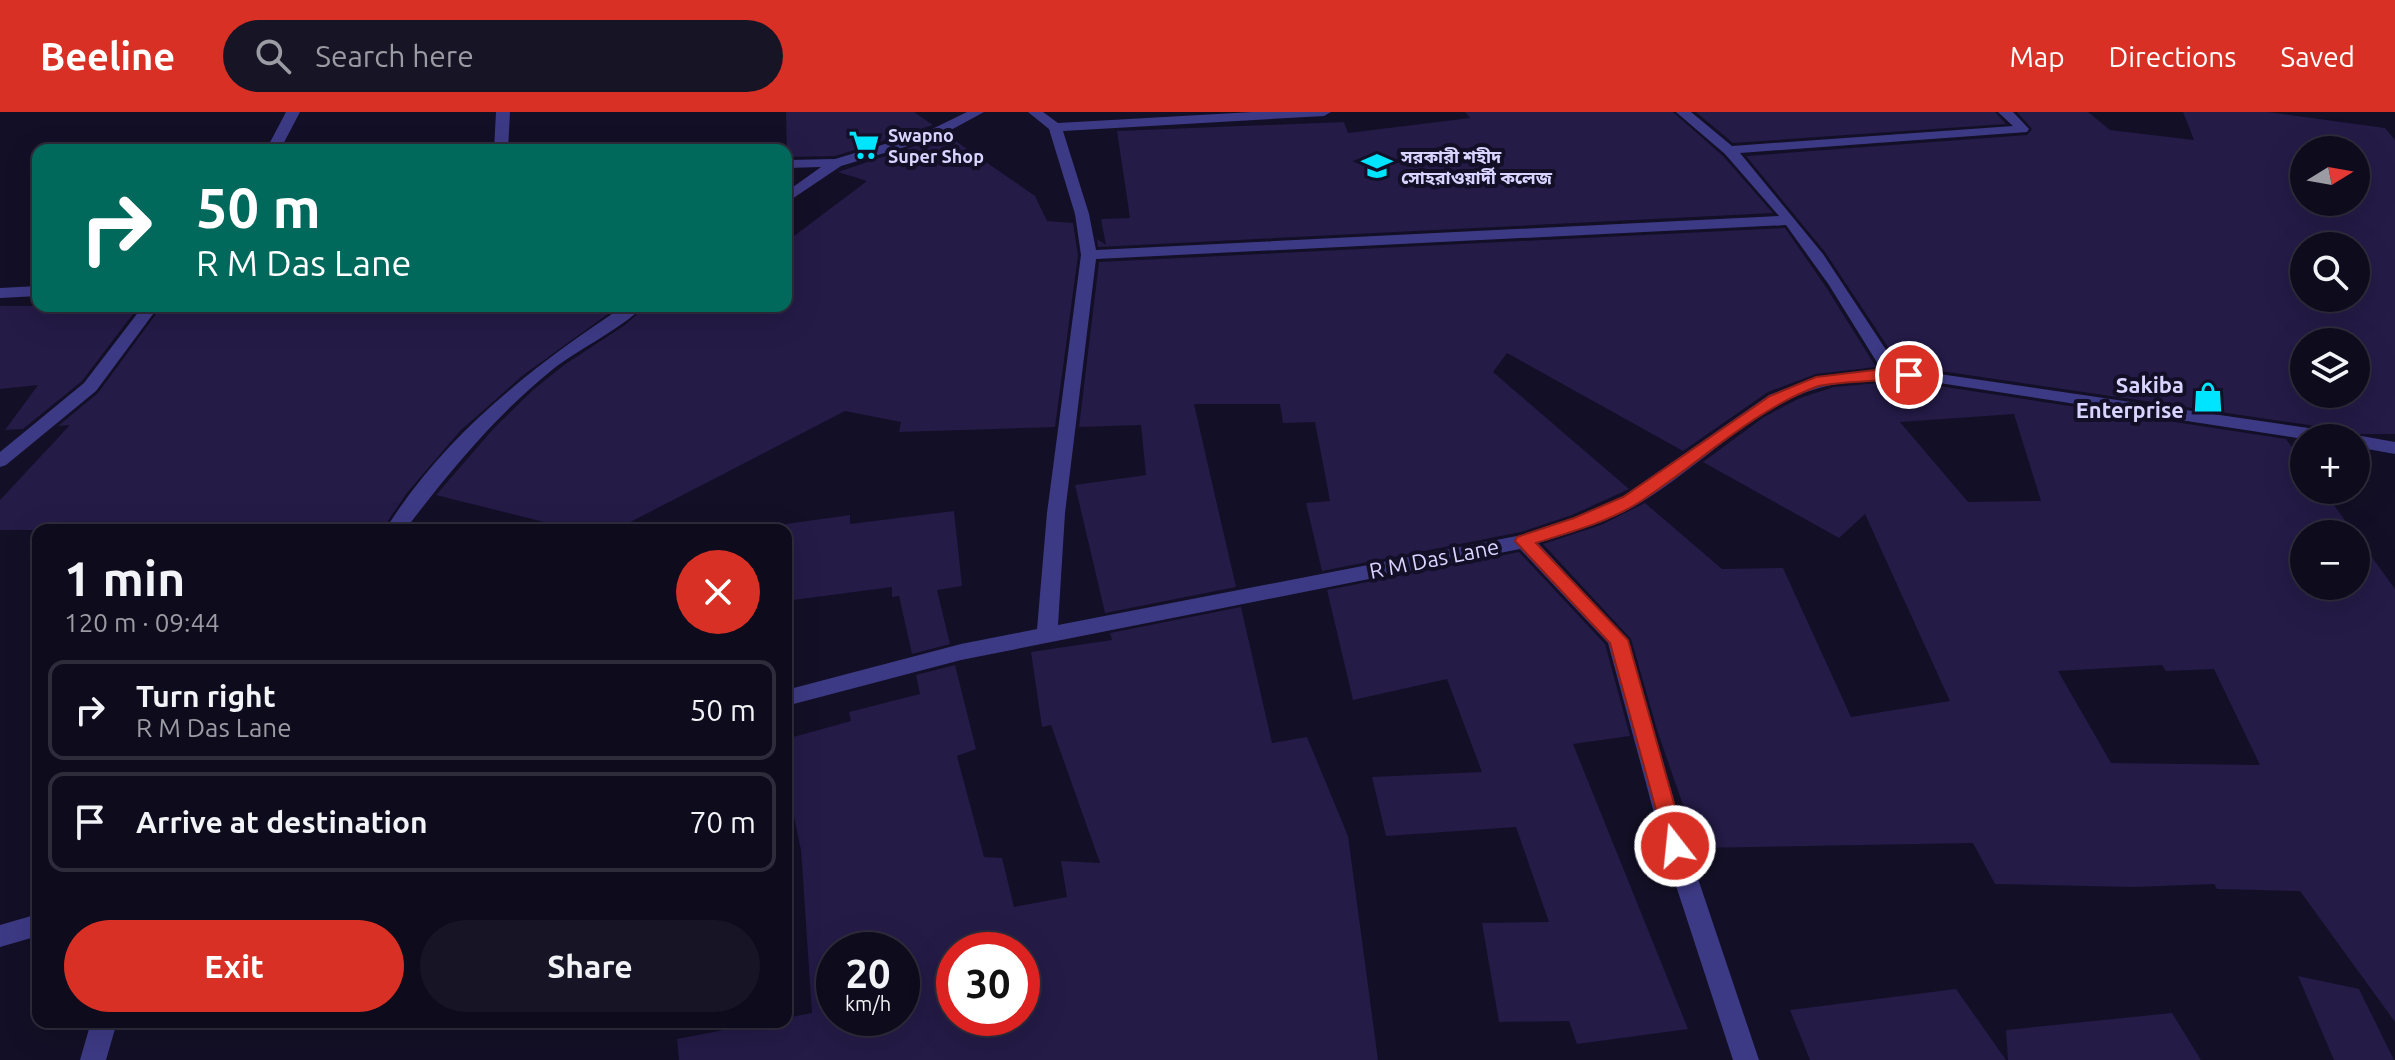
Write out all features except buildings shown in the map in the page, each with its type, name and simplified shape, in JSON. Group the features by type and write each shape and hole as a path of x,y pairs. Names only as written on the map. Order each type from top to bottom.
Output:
{"street":[{"path":"276,144 293,112"},
{"path":"501,144 503,112"},
{"path":"792,164 836,163 933,134 977,112"},
{"path":"1035,112 1055,127 1082,214 1089,255 1056,513 1047,635"},
{"path":"1055,127 1324,112"},
{"path":"1683,112 1729,150 1789,220 1839,286 1892,373"},
{"path":"1729,150 2022,129 2005,112"},
{"path":"792,195 836,163"},
{"path":"1089,255 1789,220"},
{"path":"0,293 32,291"},
{"path":"0,461 90,387 146,312"},
{"path":"399,524 435,475 489,416 550,363 626,312"},
{"name":"R M Das Lane","path":"792,696 961,652 1524,541 1580,523 1629,501 1775,399 1816,382 1892,373 1985,384 2290,431"},
{"path":"2370,444 2395,448"},
{"path":"1524,541 1618,640 1675,846 1746,1060"},
{"path":"0,936 32,927"},
{"path":"93,1060 102,1028"}],"place":[{"name":"Swapno Super Shop","path":"864,145"},
{"name":"সরকারী শহীদ সোহরাওয়ার্দী কলেজ","path":"1377,166"},
{"name":"Sakiba Enterprise","path":"2208,397"}],"route":[{"path":"1675,846 1618,640 1524,541 1580,523 1629,501 1775,399 1816,382 1892,373 1909,375"}]}
